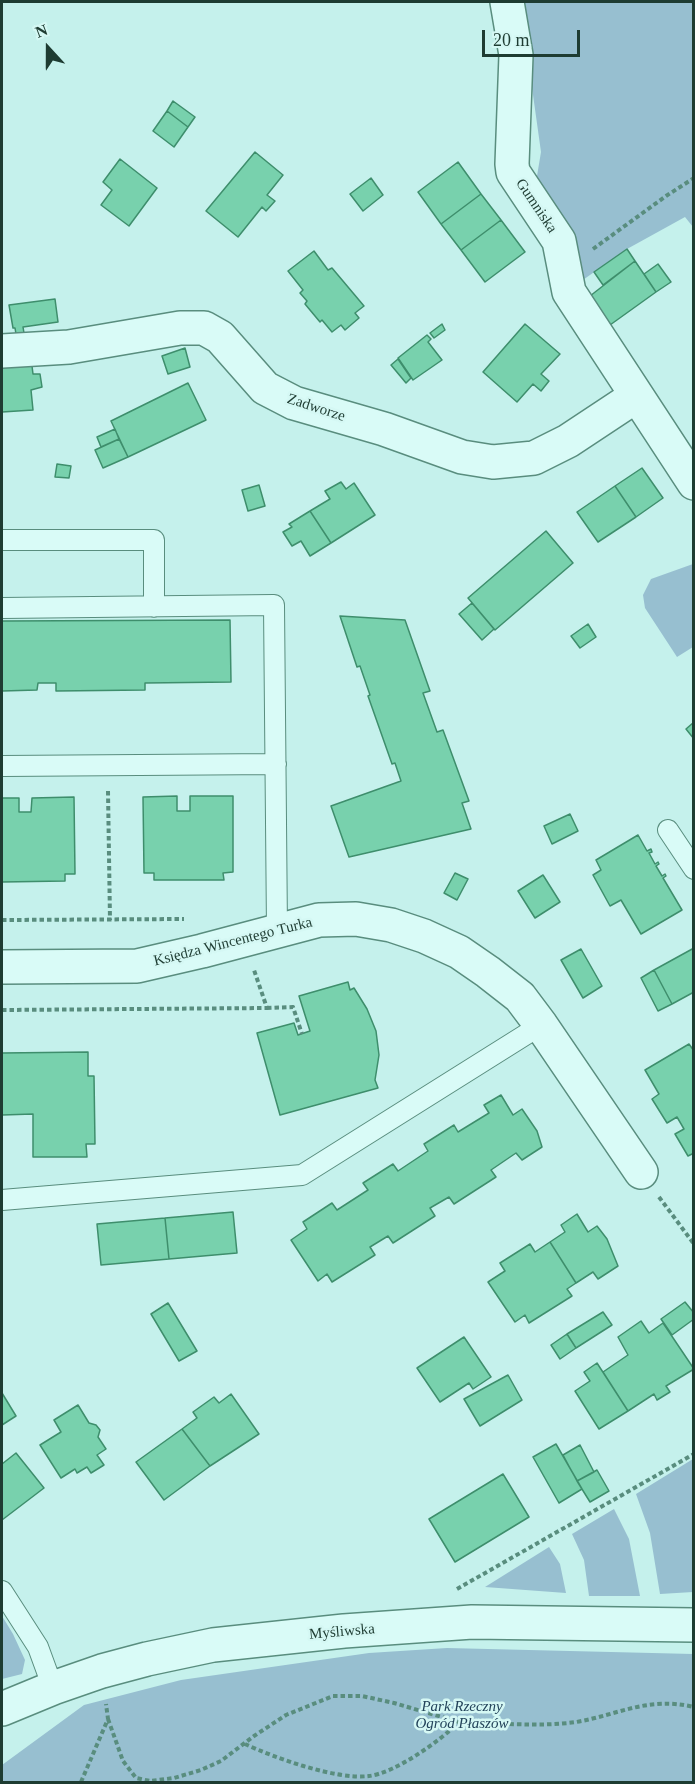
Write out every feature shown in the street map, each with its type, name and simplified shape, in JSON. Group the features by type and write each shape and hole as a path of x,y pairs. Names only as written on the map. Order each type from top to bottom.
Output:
{"street":[{"name":"Gumniska","path":"507,2 516,55 512,169 559,241 569,292 693,483"},
{"name":"Zadworze","path":"2,351 69,347 180,327 204,328 220,337 265,388 294,403 384,429 462,457 493,462 534,458 568,441 636,396"},
{"name":"Księdza Wincentego Turka","path":"2,967 137,966 319,920 356,919 391,925 424,936 459,952 520,997 641,1172"},
{"name":"Myśliwska","path":"2,1709 53,1688 147,1659 213,1645 344,1631 472,1622 693,1625"}],"lane":[{"path":"2,540 154,540 154,607"},
{"path":"2,608 274,605 277,930"},
{"path":"2,766 276,764"},
{"path":"668,830 693,869"},
{"path":"2,1200 302,1175 541,1025"},
{"path":"2,1591 38,1647 53,1688"}],"path":[{"path":"563,262 582,258 693,178"},
{"path":"108,765 110,920"},
{"path":"267,1008 293,1007 302,1034"},
{"path":"641,1172 693,1244"},
{"path":"454,1590 693,1454"},
{"path":"105,1702 108,1719 123,1761 136,1778 150,1781 174,1778 221,1761 286,1715 333,1696 362,1696 469,1724 576,1722 652,1703 693,1707"},
{"path":"81,1782 108,1719"},
{"path":"245,1743 323,1771 348,1777 370,1776 387,1771 409,1759 459,1722"}],"green space":[{"path":"520,2 693,2 693,227 685,217 627,249 580,282 579,252 571,233 539,184 537,176 541,152"},
{"path":"693,564 693,647 677,657 645,608 643,595 651,579"},
{"path":"693,1459 693,1592 660,1594 650,1533 636,1494"},
{"path":"614,1509 629,1539 640,1596 589,1596 584,1560 572,1534"},
{"path":"549,1547 560,1564 566,1593 485,1587"},
{"path":"2,1616 25,1660 22,1674 2,1679"},
{"name":"Park Rzeczny Ogród Płaszów","path":"447,1648 693,1654 693,1782 2,1782 2,1765 84,1705 181,1680 369,1653"}],"building":[{"path":"173,101 195,117 188,127 167,111"},
{"path":"167,111 188,127 174,147 153,131"},
{"path":"255,152 283,175 267,195 275,201 266,211 262,207 238,237 206,211"},
{"path":"120,159 157,188 129,226 101,205 112,190 103,182"},
{"path":"458,162 481,194 441,224 418,192"},
{"path":"371,178 383,195 363,211 350,194"},
{"path":"481,194 501,220 461,250 441,224"},
{"path":"501,220 525,252 485,282 461,250"},
{"path":"627,249 635,261 603,285 594,272"},
{"path":"314,251 328,270 332,268 364,306 355,313 359,318 345,330 341,325 332,332 322,320 320,322 305,304 307,301 300,293 303,290 288,271"},
{"path":"635,261 656,292 610,325 590,296"},
{"path":"658,264 671,282 656,292 644,274"},
{"path":"55,299 58,322 23,327 24,333 16,334 9,305"},
{"path":"442,324 445,330 434,338 430,333"},
{"path":"525,324 560,354 541,374 549,381 541,391 533,384 517,402 483,372"},
{"path":"427,335 431,339 428,342 442,360 413,380 398,358"},
{"path":"185,348 190,367 168,374 162,356"},
{"path":"398,359 411,378 406,383 391,365"},
{"path":"32,366 33,374 40,374 42,387 31,390 33,410 2,412 2,367"},
{"path":"188,383 206,420 128,457 111,421"},
{"path":"115,429 119,439 101,447 97,437"},
{"path":"119,439 128,457 103,468 95,450"},
{"path":"57,464 71,466 69,478 55,477"},
{"path":"642,468 663,498 636,517 615,486"},
{"path":"341,482 346,489 354,483 375,515 331,543 310,511 330,499 325,491"},
{"path":"259,485 265,506 248,511 242,490"},
{"path":"615,486 636,517 598,542 577,512"},
{"path":"310,511 331,543 310,556 301,541 292,546 283,532 292,527 289,524"},
{"path":"546,531 573,563 495,630 468,598"},
{"path":"472,603 494,629 482,640 459,614"},
{"path":"340,616 405,620 430,691 423,693 437,732 443,730 469,801 462,803 471,829 349,857 331,806 401,781 395,763 392,764 360,666 357,667"},
{"path":"230,620 231,682 145,683 145,690 56,691 56,683 38,683 37,690 2,691 2,621"},
{"path":"588,624 596,637 580,648 571,636"},
{"path":"694,722 694,739 686,729"},
{"path":"177,796 177,811 190,811 190,796 233,796 233,872 223,873 224,880 154,880 154,873 144,873 143,797"},
{"path":"74,797 75,874 65,874 65,881 2,882 2,798 19,798 19,812 31,812 32,798"},
{"path":"570,814 578,831 552,844 544,826"},
{"path":"638,835 647,851 651,849 652,852 649,853 655,864 658,862 656,866 662,876 665,874 663,878 682,910 641,934 621,900 610,906 593,875 601,870 596,860"},
{"path":"455,873 468,879 457,900 444,893"},
{"path":"543,875 560,902 535,918 518,891"},
{"path":"694,948 694,992 672,1004 654,970"},
{"path":"581,949 602,986 583,998 561,960"},
{"path":"654,970 672,1004 658,1011 641,978"},
{"path":"348,982 350,990 354,988 367,1009 376,1031 379,1055 375,1080 378,1088 280,1115 257,1033 294,1023 298,1035 310,1031 299,996"},
{"path":"689,1044 694,1051 694,1153 688,1156 675,1134 684,1129 677,1117 667,1123 652,1099 659,1094 645,1070"},
{"path":"88,1052 88,1076 94,1076 95,1144 86,1144 87,1157 33,1157 33,1114 2,1115 2,1053"},
{"path":"501,1095 513,1115 522,1109 537,1131 542,1147 522,1160 516,1153 491,1170 496,1177 454,1204 449,1197 430,1208 435,1216 393,1243 388,1236 370,1247 375,1255 332,1282 327,1274 318,1281 291,1240 307,1229 303,1222 332,1203 337,1210 368,1190 363,1183 393,1164 398,1171 428,1151 424,1144 454,1125 458,1132 489,1113 484,1105"},
{"path":"233,1212 237,1253 169,1259 165,1218"},
{"path":"577,1214 588,1232 597,1226 607,1239 618,1266 598,1279 593,1272 576,1283 550,1242 565,1232 561,1225"},
{"path":"165,1218 169,1259 101,1265 97,1224"},
{"path":"550,1242 576,1283 567,1289 572,1296 529,1323 525,1315 515,1322 488,1282 505,1271 500,1263 530,1244 535,1252"},
{"path":"685,1302 694,1313 694,1319 672,1335 661,1319"},
{"path":"168,1303 197,1351 179,1361 151,1314"},
{"path":"603,1312 612,1325 576,1348 567,1334"},
{"path":"641,1321 649,1333 663,1323 694,1369 666,1386 670,1392 657,1400 654,1394 628,1411 603,1372 628,1355 618,1337"},
{"path":"567,1334 576,1348 560,1359 551,1345"},
{"path":"464,1337 491,1377 473,1389 469,1383 440,1402 417,1368"},
{"path":"597,1363 628,1411 599,1429 575,1391 590,1381 584,1372"},
{"path":"508,1375 522,1400 480,1426 464,1399"},
{"path":"2,1393 16,1416 2,1425"},
{"path":"231,1394 259,1434 210,1466 182,1429 197,1418 193,1412 214,1397 219,1403"},
{"path":"78,1405 89,1423 96,1425 100,1430 98,1437 106,1449 97,1455 104,1465 91,1473 87,1467 77,1473 75,1469 61,1478 40,1445 61,1432 54,1420"},
{"path":"182,1429 210,1466 164,1500 136,1462"},
{"path":"556,1444 582,1489 559,1503 533,1457"},
{"path":"580,1445 594,1472 577,1481 563,1455"},
{"path":"16,1453 44,1488 2,1520 2,1464"},
{"path":"597,1470 609,1491 590,1502 577,1481"},
{"path":"503,1474 529,1517 455,1562 429,1519"}]}
